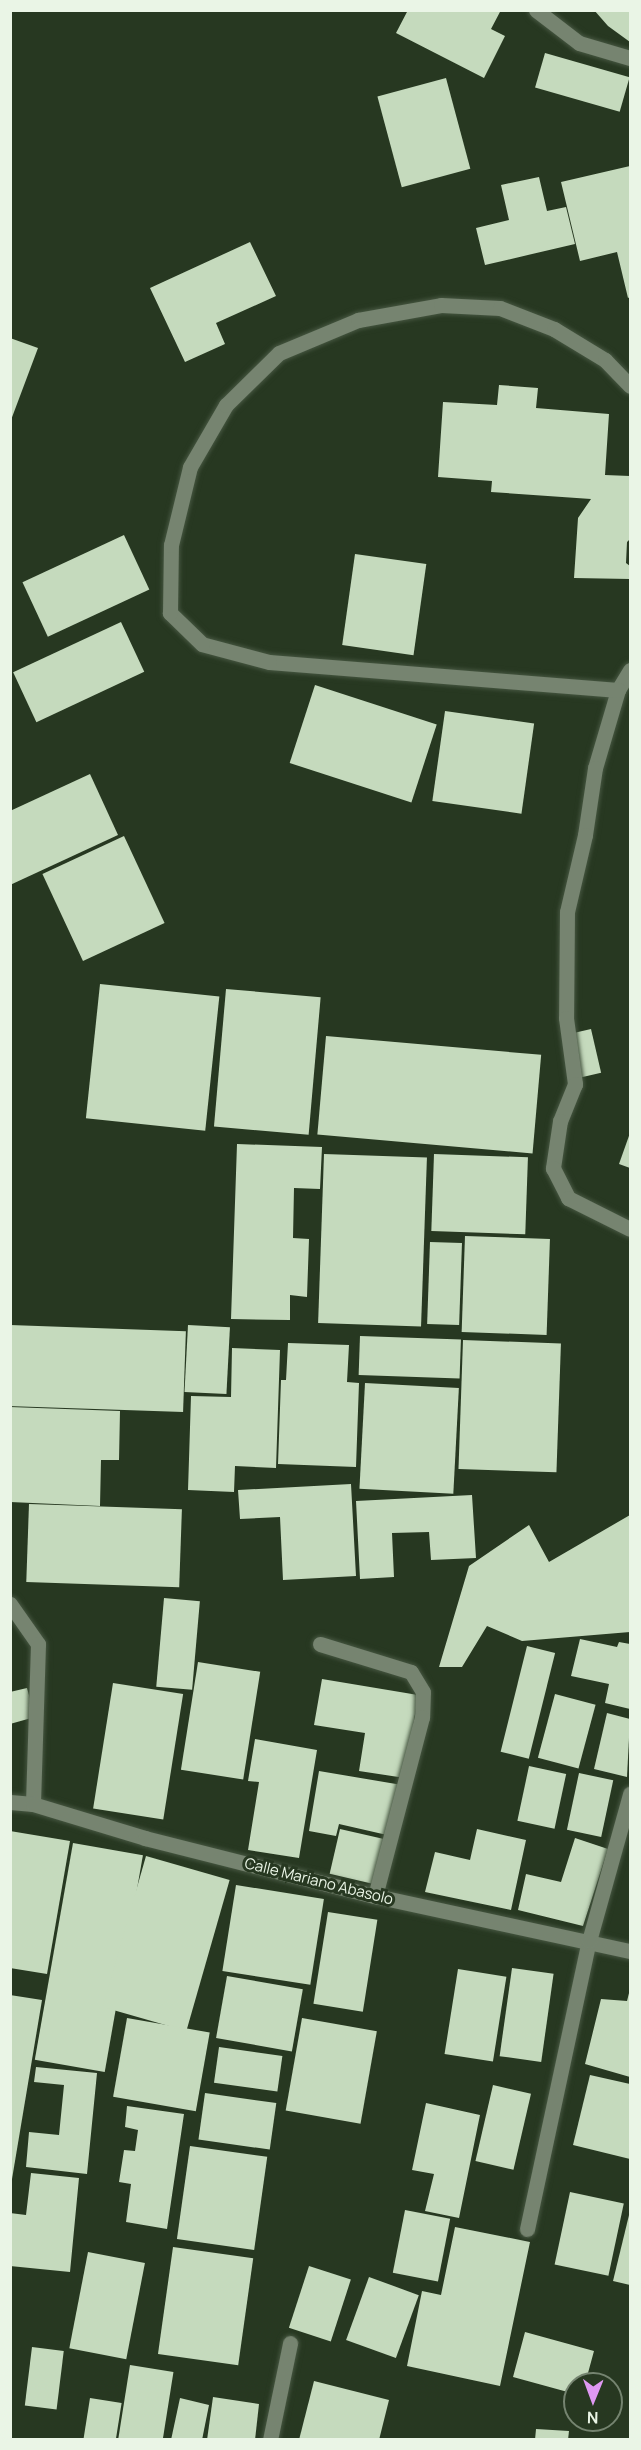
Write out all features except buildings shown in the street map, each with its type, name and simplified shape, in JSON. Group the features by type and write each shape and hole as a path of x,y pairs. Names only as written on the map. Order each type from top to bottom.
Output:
{"street":[{"path":"536,10 579,43 630,58"},
{"path":"618,690 269,662 202,644 170,613 171,545 190,467 226,405 279,352 358,320 441,305 500,308 554,329 606,360 630,386"},
{"path":"630,670 618,690 595,768 585,835 567,912 566,1018 574,1084 560,1121 553,1168 568,1198 630,1229"},
{"path":"10,1604 38,1644 33,1804"},
{"path":"320,1644 411,1672 423,1692 422,1717 375,1896"},
{"path":"527,2229 589,1941 630,1794"},
{"name":"Calle Mariano Abasolo","path":"10,1802 33,1804 145,1838 375,1896 630,1951"},
{"path":"270,2439 290,2343"}]}
